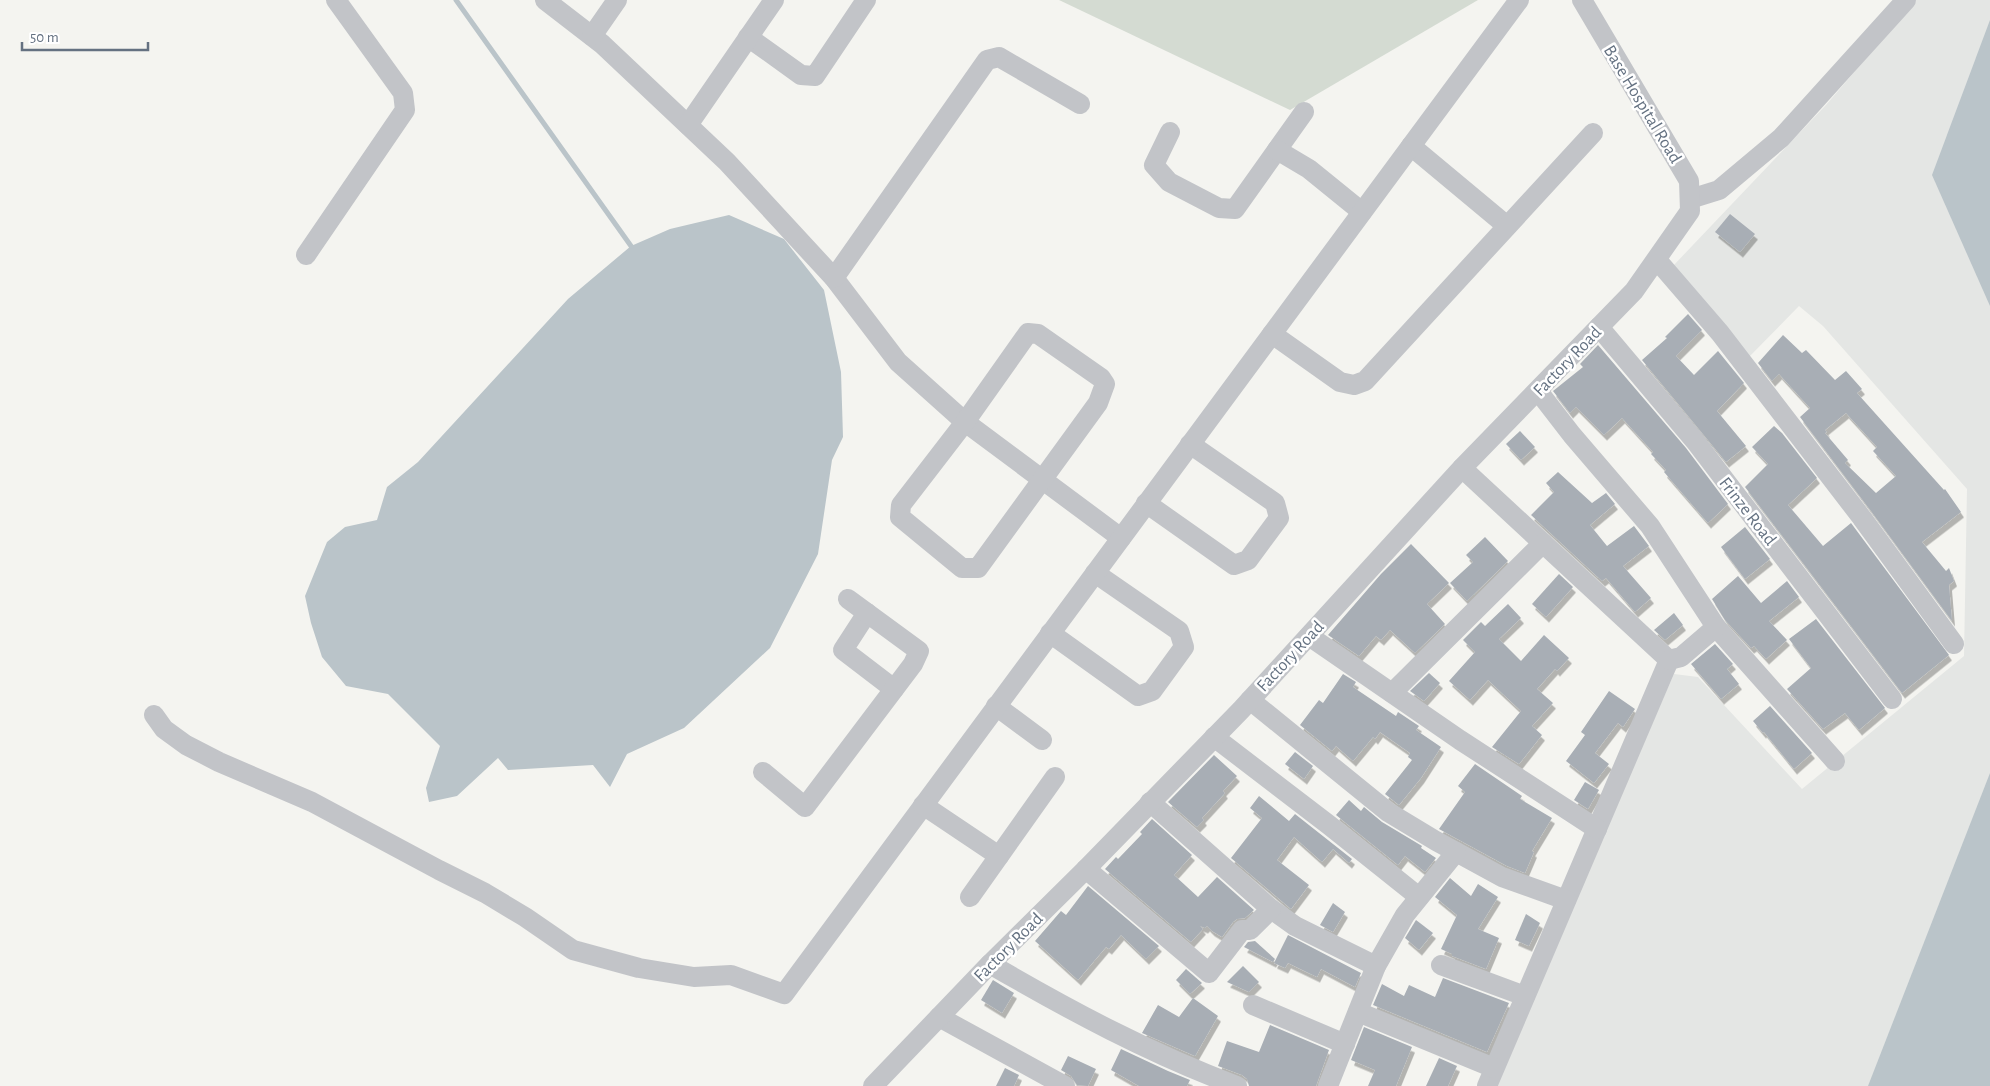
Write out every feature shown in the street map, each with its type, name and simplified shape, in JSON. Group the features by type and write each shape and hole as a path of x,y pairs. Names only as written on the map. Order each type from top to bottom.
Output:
{"street":[{"path":"306,255 405,110 403,93 336,0"},
{"path":"545,0 592,36 727,162 834,278 898,362 966,422 1121,538"},
{"path":"592,36 617,0"},
{"path":"688,125 774,0"},
{"path":"748,37 801,75 815,76 866,0"},
{"path":"154,715 164,729 186,745 312,802 485,893 525,917 573,950 639,968 694,977 731,975 784,994 1519,0"},
{"name":"Base Hospital Road","path":"1582,0 1689,181 1690,205"},
{"path":"1690,205 1719,190 1781,138 1906,0"},
{"path":"834,278 988,60 999,58 1080,104"},
{"path":"1170,132 1154,164 1169,182 1219,208 1236,209 1304,112"},
{"path":"1272,334 1340,382 1354,384 1365,381 1592,133"},
{"path":"1410,146 1507,226"},
{"path":"1277,150 1309,169 1362,212"},
{"name":"Factory Road","path":"872,1086 1250,700 1462,468 1634,291 1657,260 1690,205"},
{"path":"1657,260 1720,333 1862,518 1954,644"},
{"name":"Frinze Road","path":"1599,328 1695,441 1892,699"},
{"path":"1028,333 1038,334 1101,378 1105,384 1098,403 1042,479 978,568 962,568 900,517 901,505 966,422 1028,333"},
{"path":"1538,391 1572,435 1650,526 1716,627 1835,761"},
{"path":"1146,503 1234,565 1248,560 1279,518 1275,503 1190,444"},
{"path":"1462,468 1669,660"},
{"path":"1392,693 1543,543"},
{"path":"1050,634 1138,696 1152,692 1184,647 1179,631 1095,573"},
{"path":"763,772 805,807 913,664 919,652 848,599"},
{"path":"866,613 843,650 894,689"},
{"path":"1669,660 1681,657 1716,627"},
{"path":"1309,636 1460,740 1597,829"},
{"path":"1358,1012 1490,1077 1669,660"},
{"path":"1250,700 1388,812 1456,852 1502,876 1566,900"},
{"path":"996,706 1042,740"},
{"path":"1214,736 1419,898"},
{"path":"970,897 1055,777"},
{"path":"1150,802 1271,909 1294,926 1376,966"},
{"path":"923,805 999,856"},
{"path":"1328,1086 1376,966 1405,915 1456,852"},
{"path":"1086,869 1209,973 1242,930 1250,930 1271,909"},
{"path":"990,964 1040,994 1139,1044 1196,1071 1237,1086"},
{"path":"1441,965 1525,996"},
{"path":"1253,1005 1345,1044"},
{"path":"939,1017 1065,1086"}],"shaded area":[{"path":"1059,0 1478,0 1290,110"},
{"path":"1916,0 1990,0 1990,1086 1492,1086 1674,674 1698,677 1802,789 1964,656 1967,489 1823,326 1799,306 1749,357 1673,266 1826,105"},
{"path":"1990,20 1990,306 1932,175"},
{"path":"729,215 784,239 824,290 841,372 843,437 832,460 818,554 770,648 684,728 627,754 610,787 593,765 508,770 498,758 457,796 429,802 426,788 440,746 388,694 346,686 322,657 305,596 327,542 345,527 377,520 387,487 418,462 568,299 631,246 670,229"},
{"path":"1990,773 1990,1086 1868,1086"}],"building":[{"path":"1730,214 1755,234 1740,252 1715,232"},
{"path":"1688,314 1702,330 1676,356 1694,375 1718,351 1744,383 1717,411 1746,446 1726,462 1642,360 1667,338 1665,337"},
{"path":"1783,335 1802,353 1806,350 1835,380 1846,371 1862,389 1857,393 1945,489 1961,512 1922,542 1946,571 1949,568 1954,581 1949,585 1952,621 1800,417 1810,408 1779,374 1772,381 1758,363","holes":["1846,413 1877,447 1873,451 1896,476 1876,493 1845,463 1848,460 1825,433 1827,432 1825,430"]},
{"path":"1598,345 1686,448 1728,504 1708,523 1664,472 1666,470 1651,454 1653,452 1622,418 1604,435 1576,407 1570,413 1553,391 1583,367 1580,364"},
{"path":"1774,426 1782,433 1817,478 1788,505 1823,546 1851,523 1949,655 1902,693 1745,487 1768,464 1752,447"},
{"path":"1520,431 1535,447 1521,460 1506,444"},
{"path":"1558,472 1592,503 1606,493 1615,504 1590,525 1607,546 1634,526 1649,546 1623,566 1651,598 1635,612 1606,578 1602,581 1531,515 1554,492 1546,483"},
{"path":"1745,527 1770,559 1745,579 1721,547"},
{"path":"1485,537 1508,561 1467,601 1450,583 1473,562 1466,555"},
{"path":"1411,544 1449,583 1427,604 1445,624 1415,653 1390,630 1381,640 1376,636 1359,656 1328,635 1381,574"},
{"path":"1559,574 1573,587 1546,617 1532,604"},
{"path":"1738,576 1761,603 1787,581 1799,597 1769,621 1787,640 1766,659 1754,646 1751,648 1725,620 1712,599"},
{"path":"1508,604 1521,618 1499,639 1521,661 1544,635 1569,658 1557,671 1555,669 1537,689 1553,703 1532,726 1542,735 1519,764 1492,747 1521,711 1488,680 1470,700 1449,681 1475,652 1463,640 1481,622 1485,626"},
{"path":"1674,613 1683,625 1665,640 1654,630"},
{"path":"1816,619 1885,708 1859,730 1845,713 1823,729 1787,689 1811,668 1789,639"},
{"path":"1715,644 1733,664 1727,669 1739,684 1721,699 1691,664"},
{"path":"1429,673 1440,683 1424,701 1410,691"},
{"path":"1343,674 1356,682 1353,687 1396,716 1398,712 1419,726 1416,730 1441,747 1421,778 1399,805 1385,794 1412,760 1408,757 1410,753 1380,732 1375,739 1373,737 1353,761 1336,746 1332,751 1300,725 1319,700 1323,703"},
{"path":"1609,691 1635,709 1623,727 1618,723 1595,753 1609,764 1594,783 1566,761 1585,735 1581,732"},
{"path":"1770,706 1812,753 1794,769 1753,721"},
{"path":"1295,752 1313,766 1304,779 1285,764"},
{"path":"1214,755 1237,776 1223,791 1225,793 1202,818 1204,820 1197,827 1168,802"},
{"path":"1475,764 1522,796 1520,799 1552,818 1532,851 1534,852 1525,873 1507,866 1439,829 1465,792 1458,786"},
{"path":"1585,782 1599,790 1588,809 1574,800"},
{"path":"1259,796 1289,821 1295,814 1352,859 1349,863 1333,849 1322,862 1294,837 1277,860 1309,885 1291,909 1231,858 1262,818 1250,808"},
{"path":"1349,800 1361,811 1364,807 1382,822 1422,846 1421,848 1436,858 1425,872 1405,856 1398,865 1336,815"},
{"path":"1152,819 1192,855 1174,875 1198,897 1217,877 1254,910 1245,918 1237,919 1233,922 1222,937 1207,926 1205,928 1200,926 1203,929 1191,942 1105,869 1116,857 1118,859 1142,834 1140,832"},
{"path":"1450,878 1471,896 1478,884 1498,897 1478,929 1499,938 1486,969 1452,956 1452,954 1441,949 1457,915 1435,897"},
{"path":"1088,886 1159,946 1146,959 1121,935 1109,949 1106,947 1078,980 1035,941 1061,911 1066,915"},
{"path":"1333,903 1345,912 1333,932 1320,925"},
{"path":"1526,914 1540,923 1529,946 1515,940"},
{"path":"1416,920 1433,933 1419,950 1405,938"},
{"path":"1288,935 1361,973 1355,987 1321,969 1317,977 1288,963 1285,968 1274,963"},
{"path":"1255,941 1275,959 1273,962 1244,947 1248,942"},
{"path":"1243,966 1259,982 1249,992 1227,982"},
{"path":"1186,969 1202,983 1190,994 1176,980"},
{"path":"1443,978 1509,1003 1487,1052 1373,1005 1382,984 1404,996 1409,985 1435,997"},
{"path":"993,980 1014,993 1002,1013 981,1000"},
{"path":"1193,998 1218,1016 1195,1056 1142,1033 1158,1005 1179,1017"},
{"path":"1270,1025 1329,1050 1316,1086 1249,1086 1247,1079 1242,1075 1218,1066 1227,1041 1259,1052"},
{"path":"1364,1027 1412,1047 1396,1086 1368,1086 1375,1070 1351,1060"},
{"path":"1121,1049 1190,1080 1187,1086 1139,1086 1111,1070"},
{"path":"1068,1056 1096,1069 1088,1086 1077,1085 1071,1076 1061,1070"},
{"path":"1439,1058 1457,1066 1448,1086 1426,1086"},
{"path":"1005,1068 1019,1075 1014,1086 996,1086"}],"waterway":[{"path":"456,0 631,246"}]}
